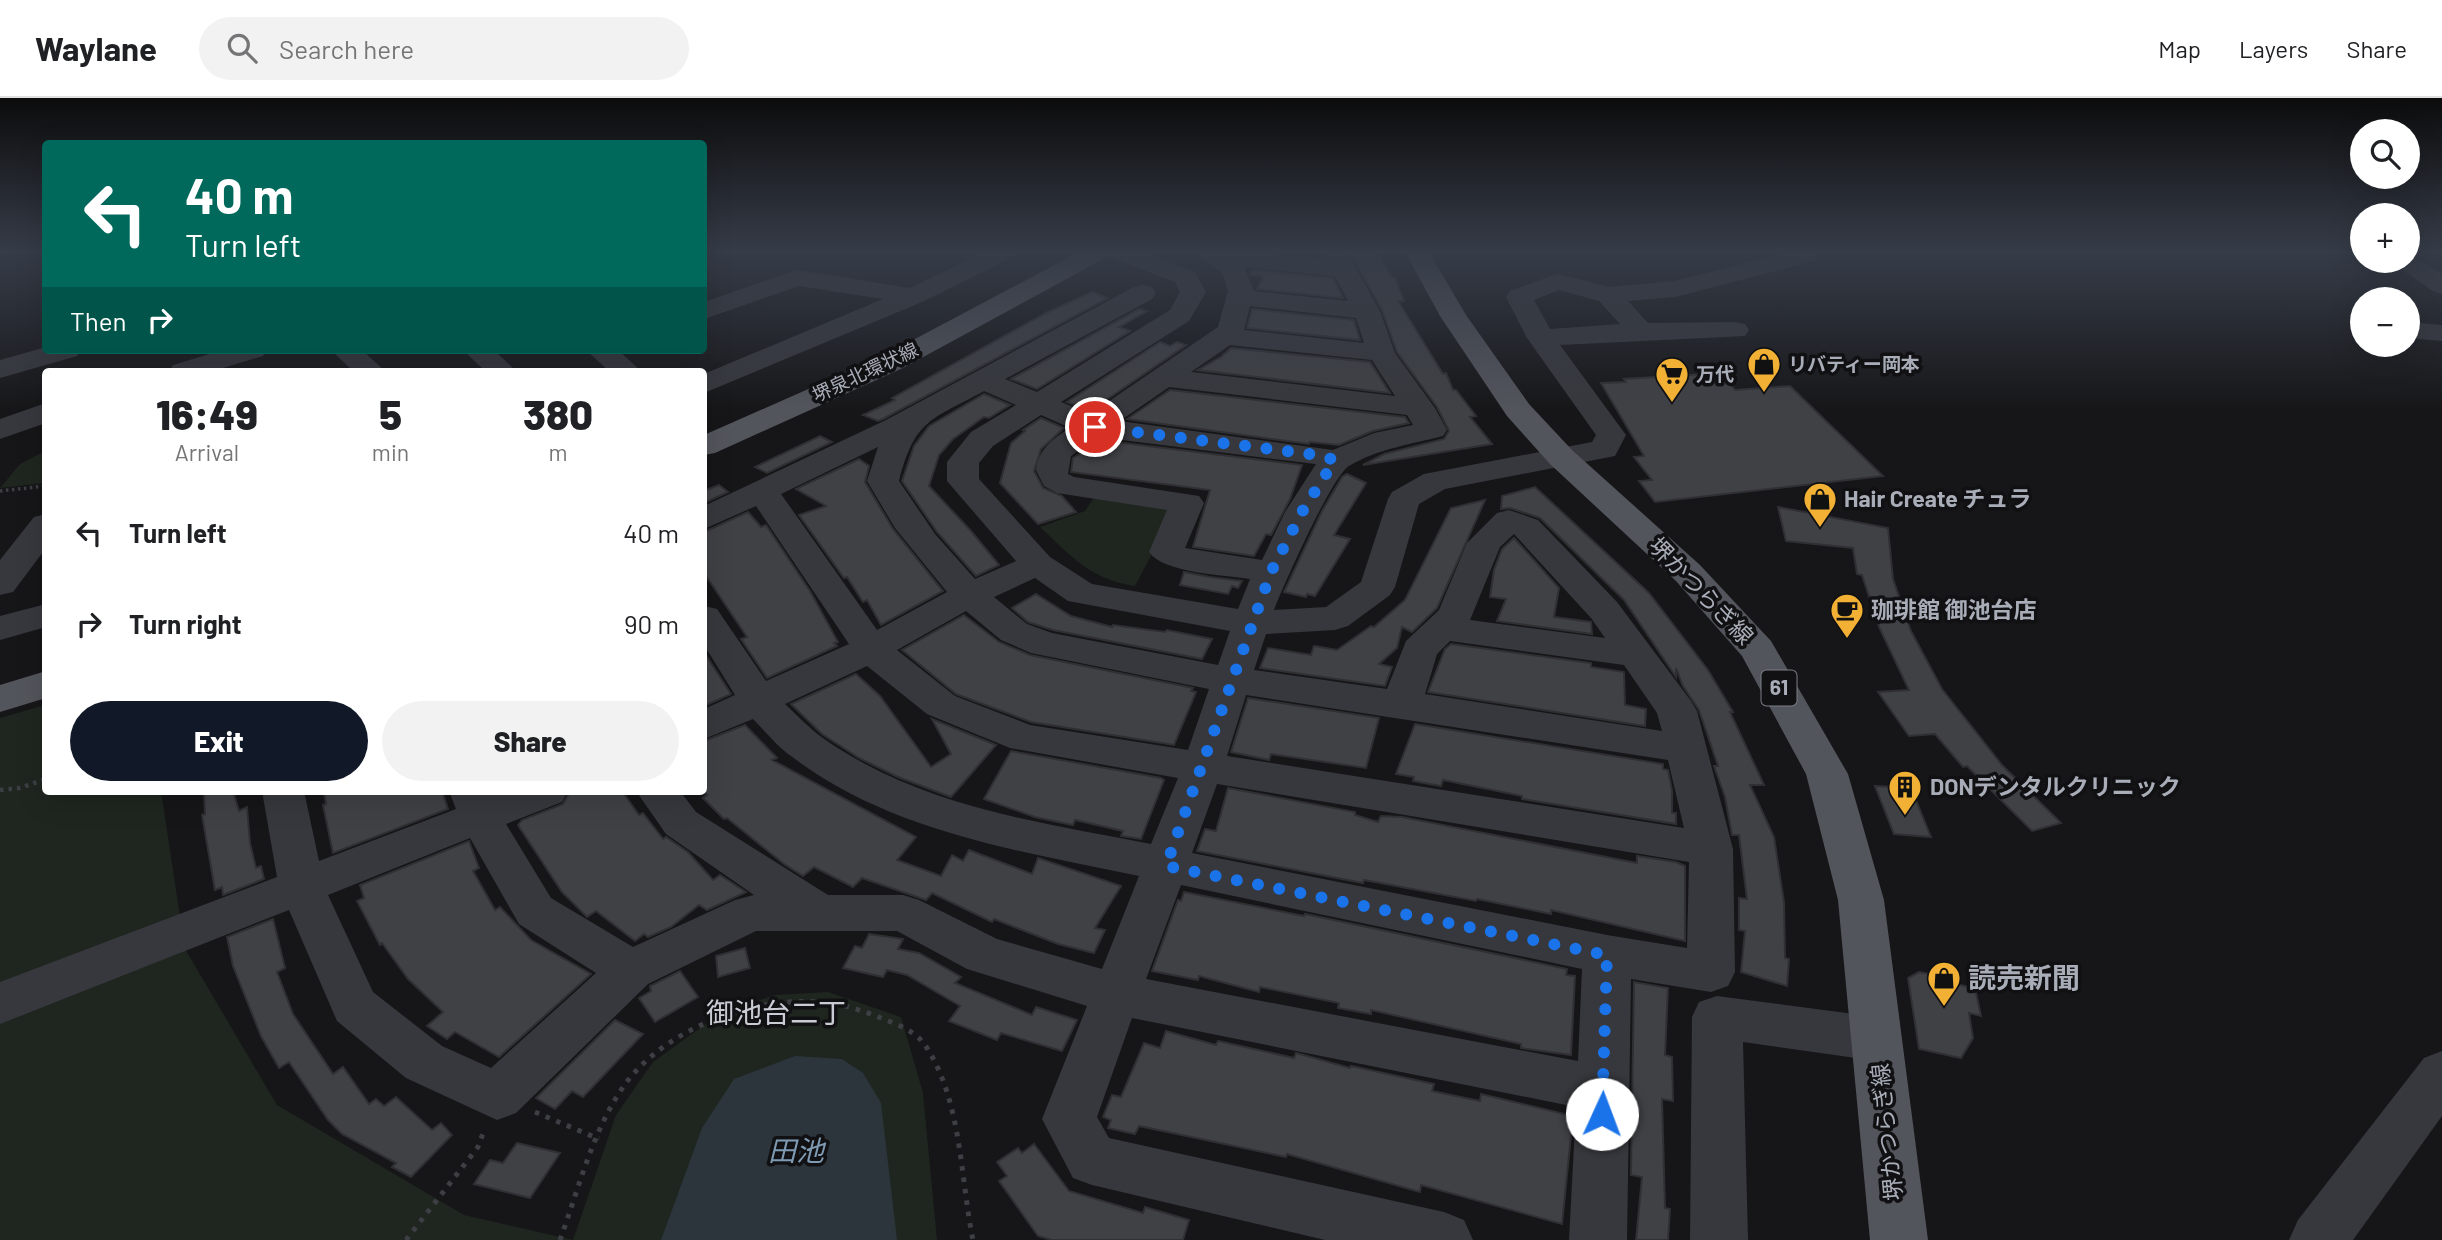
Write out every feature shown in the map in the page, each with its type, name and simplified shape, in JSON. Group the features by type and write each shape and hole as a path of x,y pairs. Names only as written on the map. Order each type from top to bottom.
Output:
{"main road":[{"name":"堺泉北環状線","path":"707,445 893,362 999,305"},
{"name":"堺かつらぎ線","path":"1447,305 1518,410 1561,457 1688,573 1758,650 1827,774 1861,900 1899,1240"},
{"path":"0,699 42,685"}],"street":[{"path":"707,383 891,305"},
{"path":"707,518 912,418 1121,305"},
{"path":"1185,305 1180,315 982,439 963,462 963,481 1038,564 1081,593 1251,623 1335,618 1377,587 1404,499 1435,481 1604,449 1611,435 1541,338 1523,305"},
{"path":"1238,305 1231,329 1225,336 1055,454 1051,471 1052,478 1059,484 1187,503 1166,552 1172,556 1271,572"},
{"path":"1321,305 1367,310"},
{"path":"1364,305 1381,353 1420,408 1432,430 1385,440 1335,460 1302,512 1271,572 1251,623 1203,766 1069,1119 1092,1160 1444,1240"},
{"path":"1617,305 1641,331"},
{"path":"1541,338 1641,331 1735,330"},
{"path":"2420,331 2442,333"},
{"path":"1225,336 1381,353"},
{"path":"0,369 53,354"},
{"path":"193,368 240,354"},
{"path":"350,354 367,368"},
{"path":"482,354 498,368"},
{"path":"605,354 623,368"},
{"path":"1166,378 1420,408"},
{"path":"984,380 1095,427 1318,455 1335,460"},
{"path":"0,430 42,414"},
{"path":"912,418 891,451 883,481 895,505 970,594 1016,633 1044,644 1231,680 1402,704 1687,750"},
{"path":"762,491 871,649 941,705 1024,738 1711,849"},
{"path":"707,622 759,702 805,746 881,792 987,828 1607,955 1711,972 1711,849 1677,711 1604,611 1526,527 1508,520 1484,543 1454,615 1419,650 1402,704"},
{"path":"22,563 42,530"},
{"path":"707,724 871,649 970,594 1038,564"},
{"path":"0,628 42,616"},
{"path":"1441,628 1635,654"},
{"path":"284,795 301,885 355,1006 424,1062 497,1096 631,971 751,913 903,913 984,955 1116,994 1603,1089"},
{"path":"0,1003 301,885 475,805 526,795"},
{"path":"660,795 681,823 820,913"},
{"path":"475,805 535,911 631,971"},
{"path":"1598,1240 1607,955"},
{"path":"1719,1240 1717,1017 1877,1039"},
{"path":"2318,1240 2442,1074"}],"path":[{"path":"0,491 42,486"},
{"path":"0,790 20,788 42,780"},
{"path":"560,1240 618,1095 644,1063 692,1028 742,1011 788,1001 827,1001 877,1015 924,1042 941,1077 973,1240"},
{"path":"405,1240 478,1147 497,1096 599,1139"}],"shaded area":[{"path":"42,453 42,483 0,488 20,464"},
{"path":"1094,498 1168,508 1156,546 1135,586 1119,583 1094,572 1072,557 1040,527 1085,511"},
{"path":"42,706 42,795 162,795 185,949 277,1105 464,1215 573,1240 0,1240 0,718"},
{"path":"828,992 901,1017 923,1093 937,1240 573,1240 616,1115 653,1062 721,1013 775,995"}],"water":[{"name":"田池","path":"795,1056 842,1059 863,1073 881,1103 897,1240 661,1240 702,1128 734,1079"}],"building":[{"path":"1063,305 1094,305 883,419 878,421 863,415 895,400 892,398"},
{"path":"1379,305 1401,305 1443,374 1446,373 1453,390 1456,390 1476,416 1470,417 1492,444 1363,465 1384,454 1444,439 1449,431 1437,407 1397,352"},
{"path":"1139,309 1147,311 1119,327 1130,331 1037,389 1011,379"},
{"path":"1252,309 1354,320 1360,340 1247,328"},
{"path":"1160,342 1170,346 1177,342 1186,345 1090,411 1067,402"},
{"path":"1231,348 1370,362 1390,393 1198,370"},
{"path":"1723,373 1735,390 1790,386 1883,476 1655,502 1639,481 1652,480 1634,457 1644,456 1601,383 1626,382 1624,379"},
{"path":"1170,390 1405,417 1409,423 1373,431 1339,445 1309,444 1127,419"},
{"path":"984,394 1010,405 989,418 984,417 953,439 939,455 929,486 999,565 976,576 937,532 902,481 914,446 929,426"},
{"path":"1041,418 1064,428 1041,449 1034,471 1043,488 1062,496 1076,512 1038,524 1000,483 1011,443 1025,431 1023,430"},
{"path":"820,436 832,442 767,473 755,467"},
{"path":"1099,440 1302,465 1290,499 1271,535 1266,534 1254,556 1193,547 1210,490 1071,472 1073,458"},
{"path":"859,459 869,466 865,482 893,529 943,591 881,625 867,600 863,602 799,515 826,506 796,489"},
{"path":"1347,474 1366,483 1334,535 1350,539 1315,596 1307,594 1306,597 1284,592 1322,511 1342,477"},
{"path":"719,485 728,492 707,502 707,490"},
{"path":"1535,487 1649,593 1708,670 1733,712 1730,712 1764,785 1750,785 1774,837 1784,902 1785,958 1789,959 1787,986 1741,972 1745,931 1739,930 1739,898 1747,899 1739,835 1732,835 1725,797 1714,766 1718,766 1699,710 1683,686 1676,668 1676,677 1624,600 1540,518 1510,508 1501,509 1502,496"},
{"path":"1485,500 1437,608 1412,632 1402,627 1397,648 1379,664 1392,667 1385,686 1260,668 1268,648 1311,655 1314,646 1337,650 1371,626 1374,627 1405,600 1451,508"},
{"path":"1778,507 1888,528 1893,579 1911,631 1942,689 2002,765 2061,823 2032,831 1967,766 1963,767 1935,734 1909,736 1878,692 1909,690 1879,627 1862,575 1857,574 1853,548 1786,541"},
{"path":"748,512 761,527 766,525 810,591 838,642 834,643 837,646 767,678 741,639 747,637 707,577 707,531"},
{"path":"1514,538 1559,588 1554,617 1591,622 1592,634 1497,621 1506,599 1490,597 1494,570 1502,549"},
{"path":"1184,572 1242,581 1238,588 1232,586 1228,594 1180,585"},
{"path":"1036,594 1071,616 1112,627 1165,632 1167,630 1212,639 1202,659 1053,630 1028,622 1012,608"},
{"path":"964,615 999,642 1030,655 1193,688 1191,691 1196,692 1174,745 1031,722 956,694 902,650"},
{"path":"1451,644 1591,663 1591,667 1624,672 1625,705 1646,709 1645,726 1428,692 1445,649"},
{"path":"707,657 731,694 707,705"},
{"path":"856,674 880,696 931,767 951,754 932,719 996,745 951,797 898,777 859,758 822,734 791,704"},
{"path":"1248,698 1379,718 1366,768 1271,754 1269,760 1231,752"},
{"path":"1415,724 1663,764 1663,769 1668,770 1672,790 1672,813 1676,813 1676,824 1522,799 1522,796 1443,780 1441,786 1413,781 1414,777 1396,774"},
{"path":"745,725 777,758 772,760 916,837 897,860 941,876 952,855 963,861 969,850 1032,874 1038,858 1121,886 1095,928 1105,930 1094,953 1058,944 994,919 992,922 932,893 926,900 862,878 853,887 814,867 803,876 727,818 724,819 703,798 707,795 707,740"},
{"path":"1011,751 1164,780 1141,839 1121,836 1123,831 1075,820 1073,825 1035,817 984,799"},
{"name":"DONデンタルクリニック","path":"1875,786 1911,788 1931,837 1894,834"},
{"path":"1228,788 1355,812 1355,815 1378,822 1381,816 1402,817 1637,863 1637,856 1676,862 1685,866 1685,941 1551,910 1551,914 1364,880 1363,883 1197,851 1205,829 1216,831"},
{"path":"204,795 234,795 239,811 247,807 250,843 256,868 261,866 264,879 223,895 222,887 215,890 202,815 205,814"},
{"path":"325,795 443,795 448,809 333,853 323,805 326,804"},
{"path":"568,795 625,795 639,815 643,813 663,839 666,837 688,852 713,880 720,875 746,892 707,910 699,905 671,927 648,937 644,934 635,941 596,911 587,917 562,892 518,825 522,820 563,804"},
{"path":"469,841 479,868 473,871 495,910 500,907 531,940 591,974 499,1057 455,1032 447,1039 427,1026 443,1012 408,979 382,943 380,945 357,901 364,898 360,885"},
{"path":"1184,892 1304,916 1305,914 1567,969 1566,975 1575,976 1571,1055 1521,1048 1521,1044 1371,1010 1371,1014 1338,1008 1339,1003 1260,987 1259,992 1199,976 1198,980 1152,971 1178,900 1181,901"},
{"path":"273,919 285,968 277,972 293,1014 333,1074 343,1067 369,1104 376,1099 384,1106 396,1097 432,1130 441,1123 452,1135 411,1177 392,1167 396,1163 342,1134 328,1120 289,1062 279,1068 261,1036 233,966 227,937"},
{"path":"869,934 903,939 898,949 919,953 961,977 955,983 1032,1015 1036,1007 1077,1020 1062,1051 1001,1033 997,1040 949,1021 960,1006 907,975 887,970 883,977 843,968 855,946 862,948"},
{"path":"745,948 750,968 718,977 716,956"},
{"path":"680,971 698,997 655,1022 639,998 651,991 650,986"},
{"path":"1919,972 1930,974 1931,979 1975,988 1981,1016 1969,1013 1973,1038 1961,1058 1919,1049 1908,978"},
{"path":"1634,982 1668,988 1665,1055 1672,1057 1673,1101 1662,1099 1665,1208 1670,1209 1668,1240 1636,1240 1642,1177 1631,1175"},
{"path":"615,1020 643,1034 583,1097 572,1091 555,1109 536,1098"},
{"path":"1166,1031 1216,1045 1218,1041 1294,1058 1296,1053 1350,1068 1351,1066 1434,1084 1432,1091 1480,1101 1481,1094 1573,1116 1562,1224 1421,1185 1420,1192 1287,1154 1286,1157 1139,1126 1135,1134 1108,1128 1111,1120 1103,1117 1112,1095 1121,1097 1144,1043 1160,1048"},
{"path":"517,1143 560,1153 530,1198 474,1184 490,1160 503,1163"},
{"path":"1034,1144 1069,1191 1143,1213 1145,1207 1189,1220 1183,1240 1052,1240 1038,1236 999,1181 1007,1176 997,1162 1018,1148 1022,1153"}],"place":[{"name":"リバティー岡本","path":"1764,394"},
{"name":"万代","path":"1672,404"},
{"name":"Hair Create チュラ","path":"1820,529"},
{"name":"珈琲館 御池台店","path":"1847,640"},
{"name":"DONデンタルクリニック","path":"1905,817"},
{"name":"読売新聞","path":"1944,1008"}],"district":[{"name":"御池台二丁","path":"776,1013"}],"route":[{"path":"1095,427 1318,455 1335,460 1302,512 1277,566 1271,572 1166,866 1607,955 1602,1114"}]}
